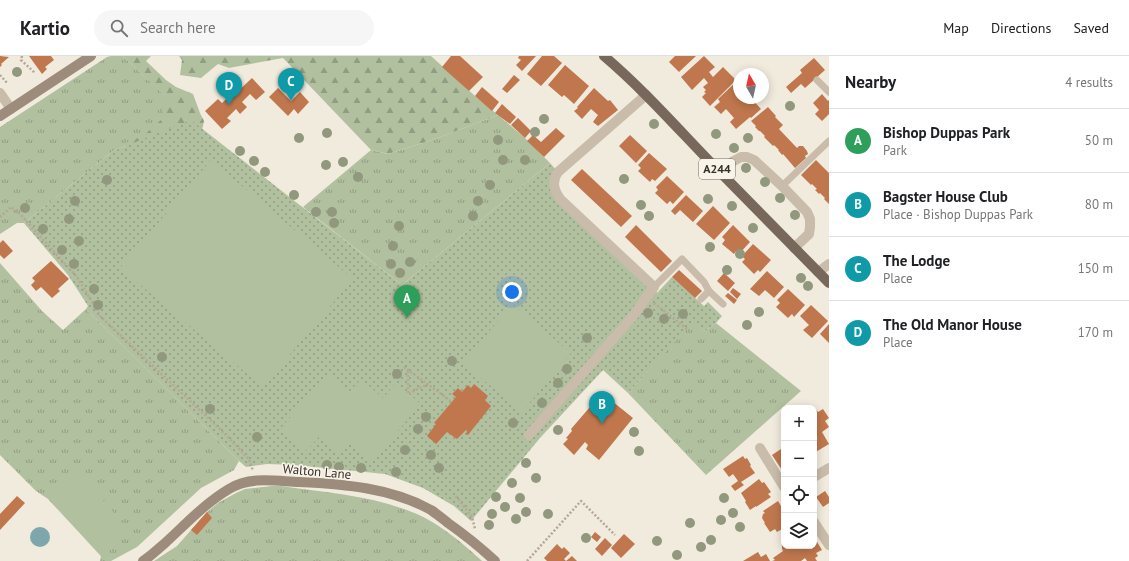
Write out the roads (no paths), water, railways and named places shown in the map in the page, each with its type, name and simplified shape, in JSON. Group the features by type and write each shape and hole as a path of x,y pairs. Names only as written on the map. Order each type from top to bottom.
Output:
{"main road":[{"path":"0,116 91,56"},
{"name":"A244","path":"604,56 646,95 829,283"},
{"name":"Walton Lane","path":"143,561 181,528 200,509 229,489 244,482 262,480 364,488 415,502 432,511 462,532 495,561"}],"street":[{"path":"0,93 11,108"},
{"path":"529,436 633,316 646,296 654,287 560,200 555,192 553,183 558,172 646,95"},
{"path":"720,172 741,157 747,158 754,160 782,186 807,212 810,219 809,234 794,248"},
{"path":"818,272 829,264"},
{"path":"760,448 781,482"},
{"path":"817,475 829,468"},
{"path":"817,527 829,545"}],"lane":[{"path":"817,80 829,92"},
{"path":"782,186 829,141"},
{"path":"654,287 682,259 704,282 709,291 723,304"},
{"path":"701,299 709,291"}],"water":[{"path":"40,527 47,530 50,537 47,544 40,547 33,544 30,537 33,530"}],"place":[{"name":"The Lodge","path":"291,101"},
{"name":"The Old Manor House","path":"229,105"},
{"name":"Bishop Duppas Park","path":"407,318"},
{"name":"Bagster House Club","path":"602,424"}]}
